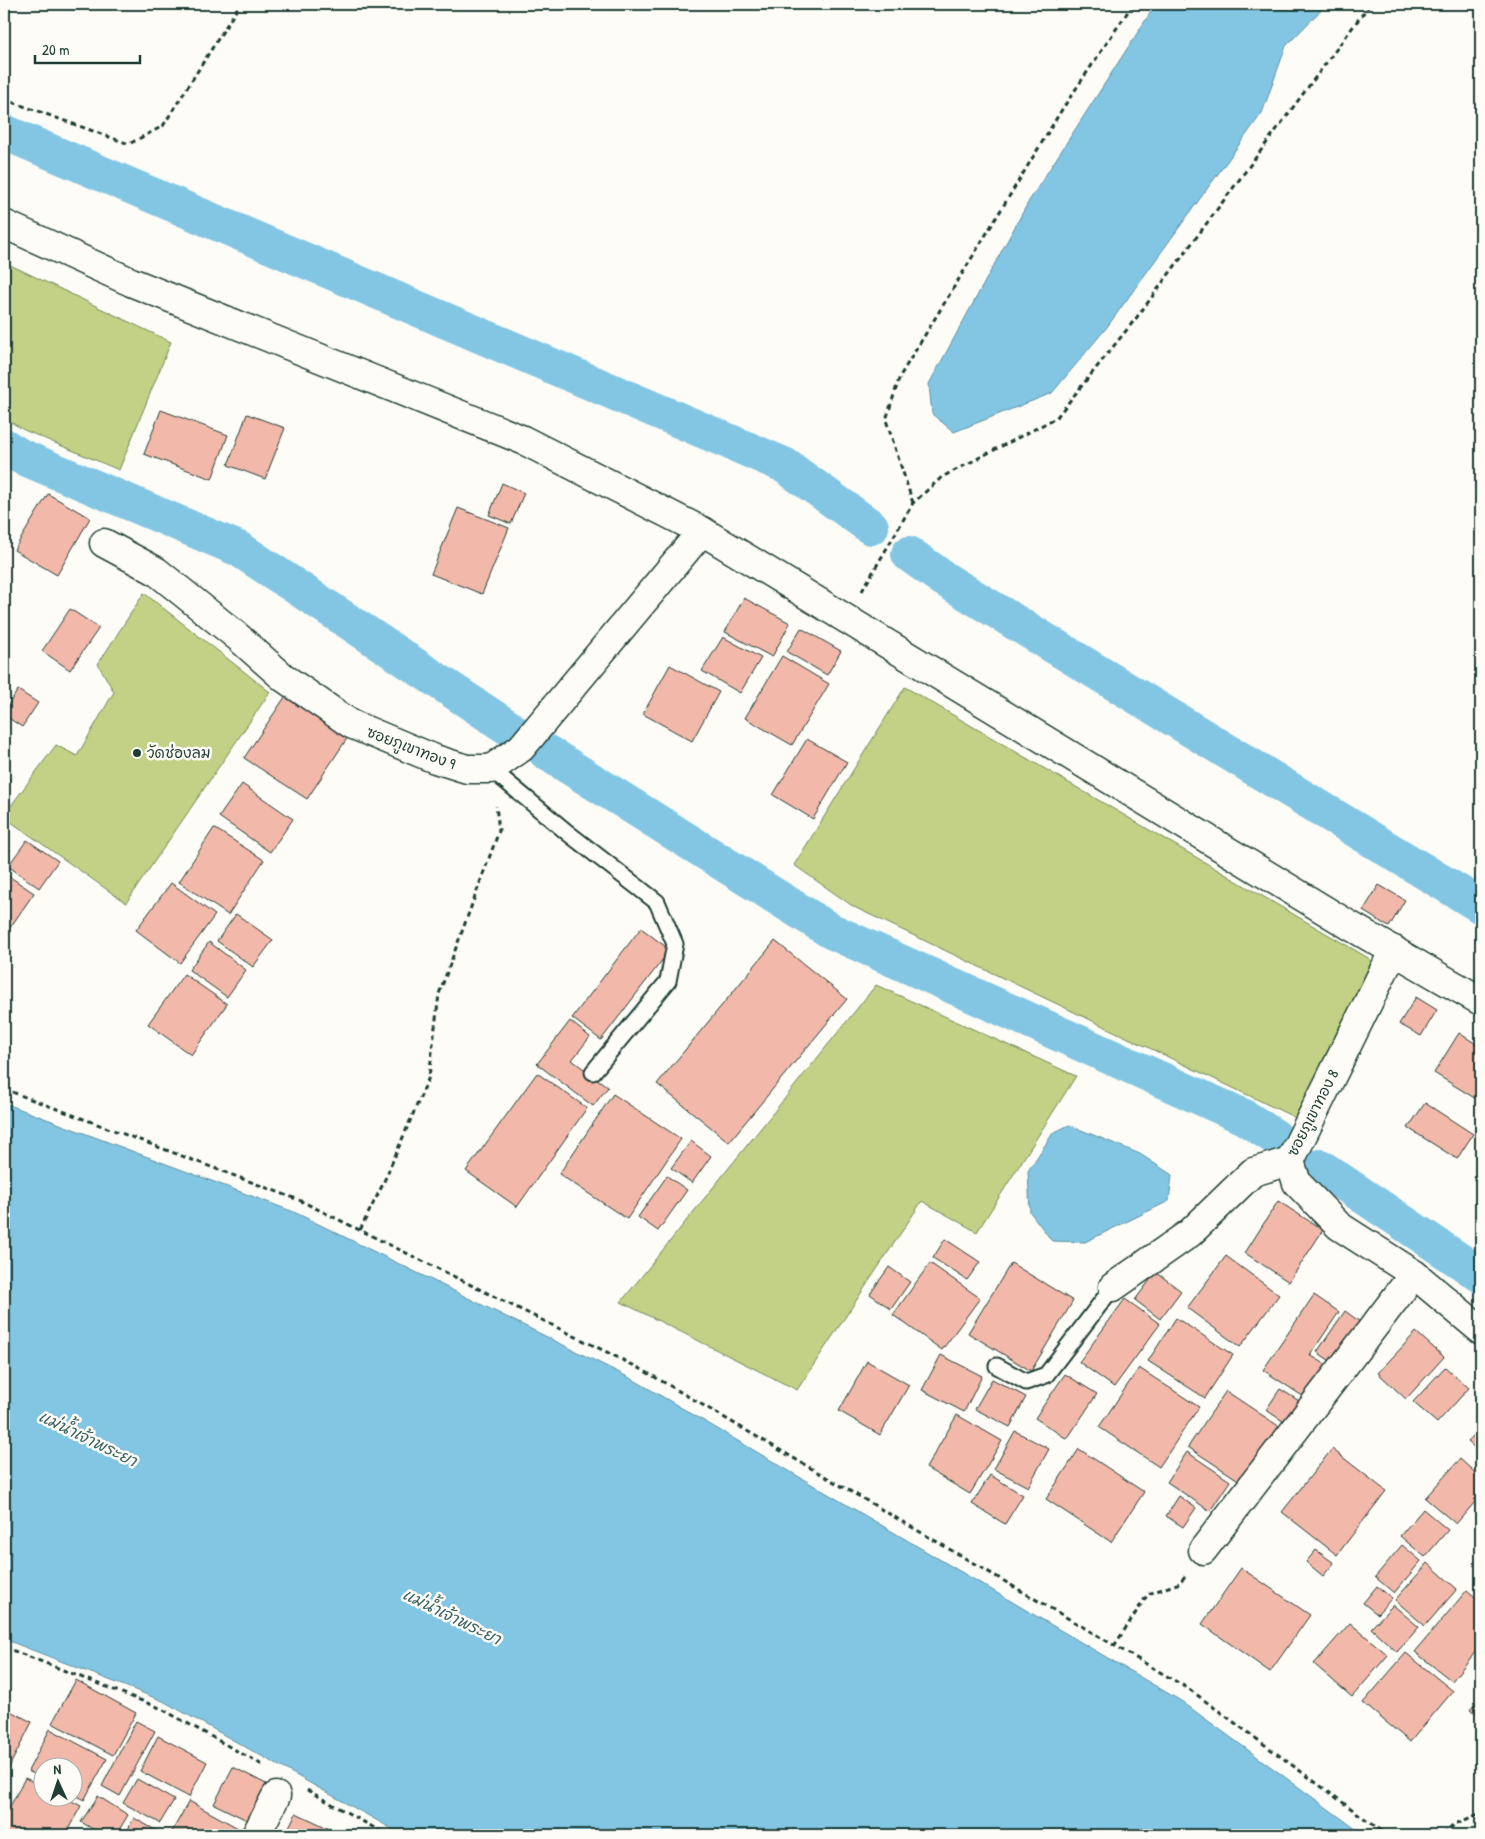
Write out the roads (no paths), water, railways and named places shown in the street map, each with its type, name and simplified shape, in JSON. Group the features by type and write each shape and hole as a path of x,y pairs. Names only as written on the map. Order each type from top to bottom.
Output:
{"street":[{"path":"4,224 131,282 523,440 702,531 1350,925 1481,1001"},
{"path":"491,769 521,748 702,531"},
{"name":"ซอยภูเขาทอง 9","path":"104,543 156,571 238,637 284,678 351,724 435,759 467,769 491,769"},
{"name":"ซอยภูเขาทอง 8","path":"1113,1287 1190,1233 1253,1172 1290,1161 1394,950"},
{"path":"1290,1161 1297,1183 1339,1226 1414,1274 1481,1330"},
{"path":"1204,1550 1414,1274"},
{"path":"256,1835 276,1796"}],"lane":[{"path":"491,769 568,833 657,902 674,944 668,981 593,1072"},
{"path":"998,1366 1026,1382 1046,1375 1113,1287"}],"water":[{"path":"1156,4 1327,4 1286,46 1262,113 1107,327 1052,393 954,432 932,414 929,384 1029,201"},
{"name":"แม่น้ำเจ้าพระยา","path":"4,1103 294,1212 634,1380 1181,1701 1364,1835 403,1835 163,1701 4,1639"},
{"path":"1069,1125 1140,1154 1172,1175 1169,1201 1085,1242 1052,1241 1030,1212 1028,1171 1053,1133"}],"waterway":[{"path":"4,132 784,465 871,527"},
{"path":"4,446 20,456 239,549 512,730"},
{"path":"909,554 944,579 1481,906"},
{"path":"546,752 831,931 1244,1117 1275,1137"},
{"path":"1320,1167 1481,1275"}],"place":[{"name":"วัดช่องลม","path":"137,753"}]}
